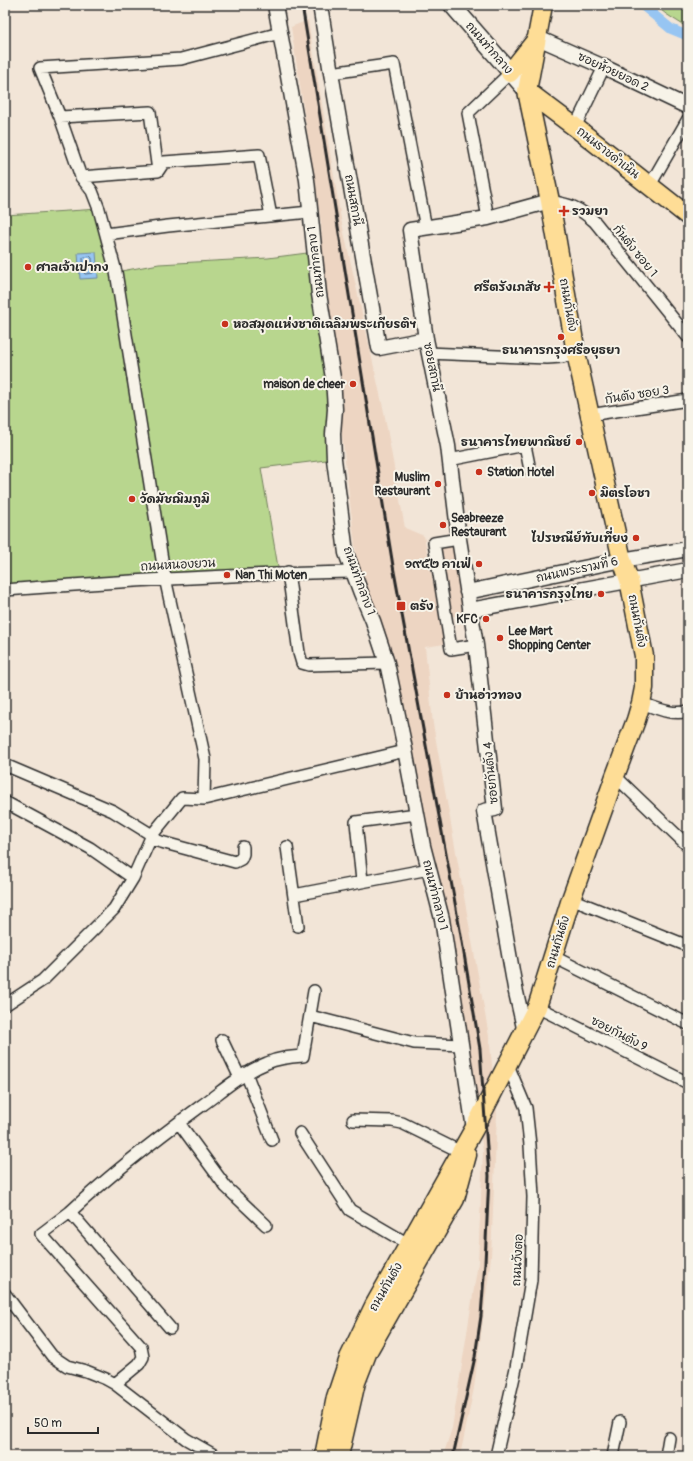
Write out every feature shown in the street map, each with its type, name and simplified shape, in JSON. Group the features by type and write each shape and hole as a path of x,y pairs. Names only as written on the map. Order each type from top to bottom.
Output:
{"main road":[{"name":"ถนนท่ากลาง","path":"452,5 527,91"},
{"path":"527,91 543,5"},
{"path":"510,73 538,38"},
{"name":"ถนนราชดำเนิน","path":"527,91 688,216"},
{"name":"ถนนกันตัง","path":"324,1456 336,1397 349,1358 374,1306 410,1245 474,1129 537,1007 554,957 571,899 636,720 644,688 644,656 629,580 622,560 589,416 576,353 550,201 527,91"},
{"path":"536,136 553,110"},
{"name":"ถนนกันตัง","path":"339,1456 356,1382 368,1352 455,1199 474,1129"}],"street":[{"name":"ถนนท่ากลาง 1","path":"275,5 306,180 319,294 334,386 335,409 333,434 335,467 346,553 360,593 373,620 387,663 417,814 442,919 474,1129"},
{"name":"ถนนสถานี","path":"320,5 379,348 426,339"},
{"path":"204,799 205,759 166,578 116,272 99,209 92,191 81,176 60,117 40,68 181,59 280,34"},
{"name":"ซอยห้วยยอด 2","path":"538,38 604,67 688,107"},
{"path":"331,73 394,64 426,228"},
{"path":"575,127 604,67"},
{"path":"488,218 468,113 510,73"},
{"path":"60,117 150,112 158,171"},
{"path":"650,185 688,119"},
{"path":"158,171 164,162 259,155 271,216"},
{"path":"81,176 158,171"},
{"name":"ซอยสถานี","path":"464,573 449,460 428,353 410,230 488,218 550,201"},
{"name":"กันตัง ซอย 1","path":"550,201 570,204 595,222 688,337"},
{"path":"106,234 168,226 310,212"},
{"path":"428,353 547,358 562,357 576,353"},
{"name":"กันตัง ซอย 3","path":"589,416 688,400"},
{"path":"449,460 525,444 530,470"},
{"path":"459,539 434,543 451,649 476,645"},
{"name":"ถนนพระรามที่ 6","path":"467,592 622,560 688,549"},
{"name":"ถนนพระรามที่ 6","path":"470,610 688,570"},
{"path":"288,572 299,653 302,663 309,665 387,663"},
{"name":"ถนนหนองยวน","path":"5,590 166,578 288,572 353,572"},
{"name":"ซอยกันตัง 4","path":"464,573 476,645 495,810 484,811 515,988 525,1032"},
{"path":"641,703 665,711 681,714 688,711"},
{"path":"5,1005 43,980 109,915 133,878 151,837 182,798 204,799 405,751"},
{"path":"5,765 113,812 151,837 235,862 241,860 243,847"},
{"path":"615,776 688,846"},
{"path":"5,802 90,848 133,878"},
{"path":"362,881 356,822 417,814"},
{"path":"287,847 298,926"},
{"path":"294,895 429,869"},
{"path":"571,899 688,946"},
{"path":"554,957 688,1024"},
{"path":"115,1384 139,1364 143,1357 141,1347 41,1234 70,1212 120,1168 243,1076 267,1063 281,1058 303,1056 314,991"},
{"name":"ซอยกันตัง 9","path":"537,1007 688,1083"},
{"path":"310,1016 414,1043 462,1045"},
{"path":"222,1040 243,1076 272,1140"},
{"name":"ถนนวังตอ","path":"496,1456 516,1368 531,1280 533,1196 530,1145 526,1108 508,1065"},
{"path":"353,1120 392,1120 402,1122 461,1152"},
{"path":"179,1123 226,1187 266,1226"},
{"path":"300,1133 350,1210 410,1245"},
{"path":"70,1212 170,1328"},
{"path":"5,1294 52,1356 67,1366 86,1371 115,1384 186,1439 216,1456"},
{"path":"613,1456 620,1422"},
{"path":"666,1456 669,1438"}],"shaded area":[{"path":"308,20 341,219 384,412 405,528 424,536 445,644 425,647 433,724 489,1036 497,1113 491,1257 474,1388 460,1456 443,1456 452,1428 478,1263 483,1151 454,958 358,571 323,272 321,223 291,27"},
{"path":"455,544 466,614 449,617 440,546"}],"green space":[{"path":"655,5 688,5 688,28 666,14"},
{"path":"99,209 116,272 159,264 268,258 315,252 334,459 261,468 279,573 5,590 5,215"}],"water":[{"path":"96,252 98,278 80,279 78,253"}],"waterway":[{"path":"642,5 671,29 688,36"}],"railway":[{"path":"302,5 393,566 460,930 480,1049 489,1176 485,1263 481,1316 475,1357 453,1456"}],"place":[{"name":"รวมยา","path":"564,211"},
{"name":"ศาลเจ้าเปากง","path":"28,267"},
{"name":"ศรีตรังเภสัช","path":"549,287"},
{"name":"หอสมุดแห่งชาติเฉลิมพระเกียรติฯ","path":"225,324"},
{"name":"ธนาคารกรุงศรีอยุธยา","path":"561,337"},
{"name":"maison de cheer","path":"353,384"},
{"name":"ธนาคารไทยพาณิชย์","path":"579,442"},
{"name":"Station Hotel","path":"479,472"},
{"name":"Muslim Restaurant","path":"438,484"},
{"name":"มิตรโอชา","path":"592,493"},
{"name":"วัดมัชฌิมภูมิ","path":"132,499"},
{"name":"Seabreeze Restaurant","path":"443,525"},
{"name":"ไปรษณีย์ทับเที่ยง","path":"636,538"},
{"name":"๑๙๕๒ คาเฟ่","path":"479,564"},
{"name":"Nan Thi Moten","path":"227,575"},
{"name":"ธนาคารกรุงไทย","path":"601,594"},
{"name":"ตรัง","path":"401,606"},
{"name":"KFC","path":"486,619"},
{"name":"Lee Mart Shopping Center","path":"500,638"},
{"name":"บ้านอ่าวทอง","path":"447,695"}]}
